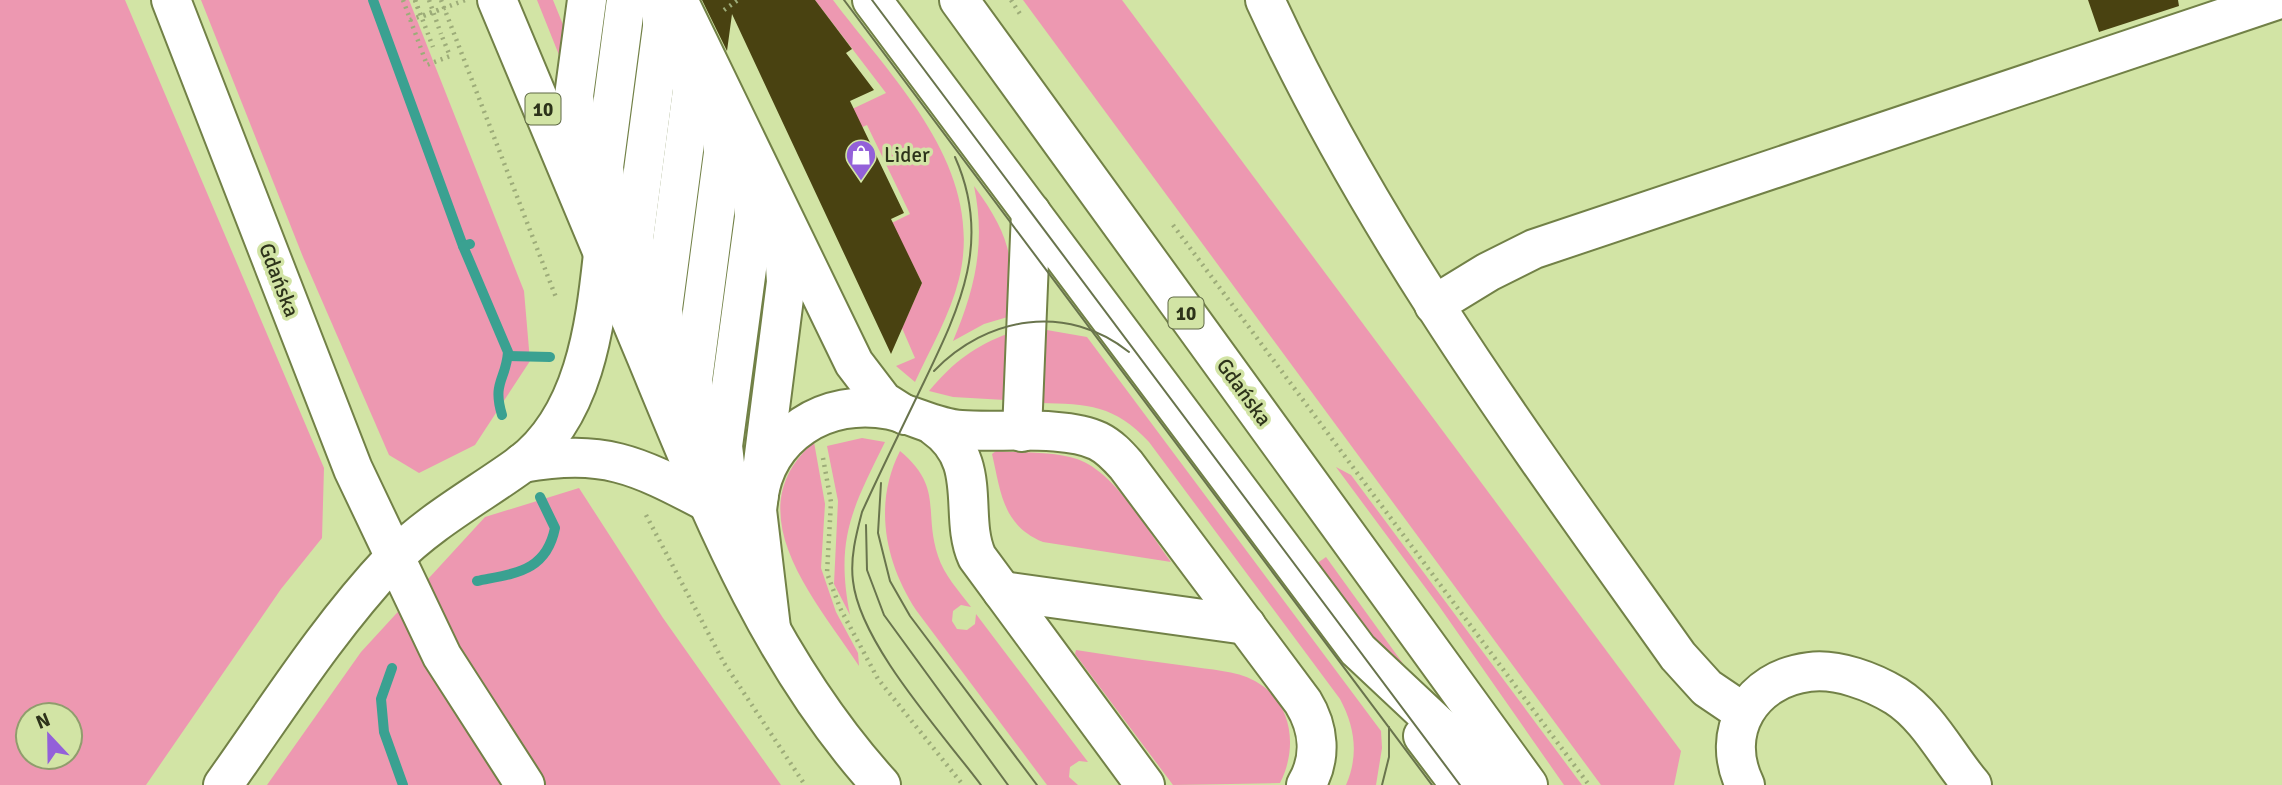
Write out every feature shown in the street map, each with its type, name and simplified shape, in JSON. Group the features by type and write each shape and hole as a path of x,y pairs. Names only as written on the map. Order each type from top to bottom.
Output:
{"main road":[{"name":"Gdańska","path":"171,0 334,423 442,656 525,785"},
{"name":"10","path":"497,0 737,568 771,631 826,717 881,785"},
{"path":"587,0 575,96 589,218"},
{"path":"618,289 604,167 626,0"},
{"path":"648,361 634,239 662,27 662,0"},
{"path":"678,0 859,371 883,401 948,439 964,468 970,493 971,541 977,557 1145,785"},
{"path":"677,431 663,309 693,75 691,48 678,0"},
{"path":"872,0 1358,650 1466,775 1502,785"},
{"name":"Gdańska","path":"960,0 1528,785"},
{"path":"1265,0 1359,178 1434,305 1678,656 1707,688 1744,713"},
{"path":"1434,305 1488,272 1534,249 2277,0"},
{"path":"707,502 693,380 724,146 722,112 708,62"},
{"path":"737,568 723,446 754,202 750,160 739,125"},
{"path":"771,191 785,241 786,275 758,500 758,530 771,631"},
{"path":"1022,432 1031,212"},
{"path":"223,785 358,598 395,558 457,507 522,463 555,429 576,386 597,314 603,254"},
{"path":"758,500 772,457 789,435 806,421 836,410 858,407 889,410 921,421 1088,437 1112,450 1246,625 1311,718 1317,748 1306,785"},
{"path":"522,463 586,456 624,463 707,502"},
{"path":"1002,591 1246,625"},
{"path":"1413,626 1453,697 1466,775"},
{"path":"1745,785 1734,755 1735,738 1744,713 1761,692 1783,677 1811,671 1844,675 1896,696 1914,711 1972,785"}],"path":[{"path":"403,0 427,65 450,56 429,0"},
{"path":"415,0 433,47"},
{"path":"441,0 558,304"},
{"path":"421,16 465,0"},
{"path":"723,10 737,0"},
{"path":"1011,0 1028,26"},
{"path":"410,20 443,8"},
{"path":"1171,221 1589,785"},
{"path":"822,456 831,502 827,573 840,608 878,679 963,785"},
{"path":"624,463 678,582 724,663 806,785"}],"shaded area":[{"path":"0,0 125,0 324,468 322,538 281,589 146,785 0,785"},
{"path":"201,0 409,0 524,291 530,361 475,445 419,473 389,455 303,257"},
{"path":"537,0 553,0 568,37 563,65"},
{"path":"815,0 833,0 907,95 929,128 947,163 959,200 964,238 959,279 945,319 915,382 896,366 915,358 902,328 922,283 911,261 869,234 910,214 867,125 840,137 831,119 886,93"},
{"path":"1023,0 1122,0 1681,751 1674,785 1601,785"},
{"path":"974,186 995,218 1007,247 1012,278 1011,316 984,324 953,341 967,303 976,265 979,227"},
{"path":"1041,329 1087,337 1381,731 1382,748 1376,785 1346,785 1353,763 1354,741 1340,699 1149,442 1124,420 1100,409 1072,404 1040,403"},
{"path":"1010,333 1005,400 953,397 929,391 947,371 966,356 986,343"},
{"path":"862,438 885,442 855,506 850,525 844,565 850,615 834,584 838,501 827,446"},
{"path":"814,442 825,504 821,568 836,612 858,653 859,666 805,585 790,555 782,526 781,497 791,469"},
{"path":"900,451 914,464 922,477 930,500 938,556 948,576 971,607 961,605 953,611 952,621 957,629 967,630 975,624 976,614 1088,762 1079,761 1070,767 1069,777 1078,785 1047,785 905,592 890,553 885,512 887,491"},
{"path":"996,451 1057,455 1077,459 1091,466 1129,503 1171,562 1043,542 1029,535 1011,517 1001,494 992,454"},
{"path":"1336,467 1351,475 1582,785 1564,785 1439,606"},
{"path":"579,488 663,618 781,785 267,785 361,652 485,517"},
{"path":"1326,557 1404,665 1401,672 1309,569"},
{"path":"1076,650 1222,671 1255,681 1277,701 1288,727 1289,755 1280,783 1173,785 1075,654"}],"building":[{"path":"702,0 815,0 852,49 846,53 874,90 850,101 904,213 891,219 922,283 891,354 732,14 727,51"},
{"path":"2088,0 2178,0 2179,6 2099,32"}],"waterway":[{"path":"373,0 463,246"},
{"path":"470,244 463,246 508,352 498,395 502,415"},
{"path":"508,356 550,357"},
{"path":"477,581 527,568 544,554 551,543 555,528 540,497"},
{"path":"392,668 381,699 384,732 403,785"}],"tram line":[{"path":"844,0 1432,785"},
{"path":"872,0 1460,785"},
{"path":"955,157 966,188 971,218 967,274 959,302 936,358 862,512 854,546 852,572 859,606 886,660 981,785"},
{"path":"934,371 955,352 978,338 1003,328 1028,323 1054,322 1080,327 1105,336 1129,352"},
{"path":"881,483 878,533 890,581 910,616 1037,785"},
{"path":"866,525 867,570 884,615 1008,785"},
{"path":"1382,785 1389,757 1389,727"}],"place":[{"name":"Lider","path":"861,182"}]}
